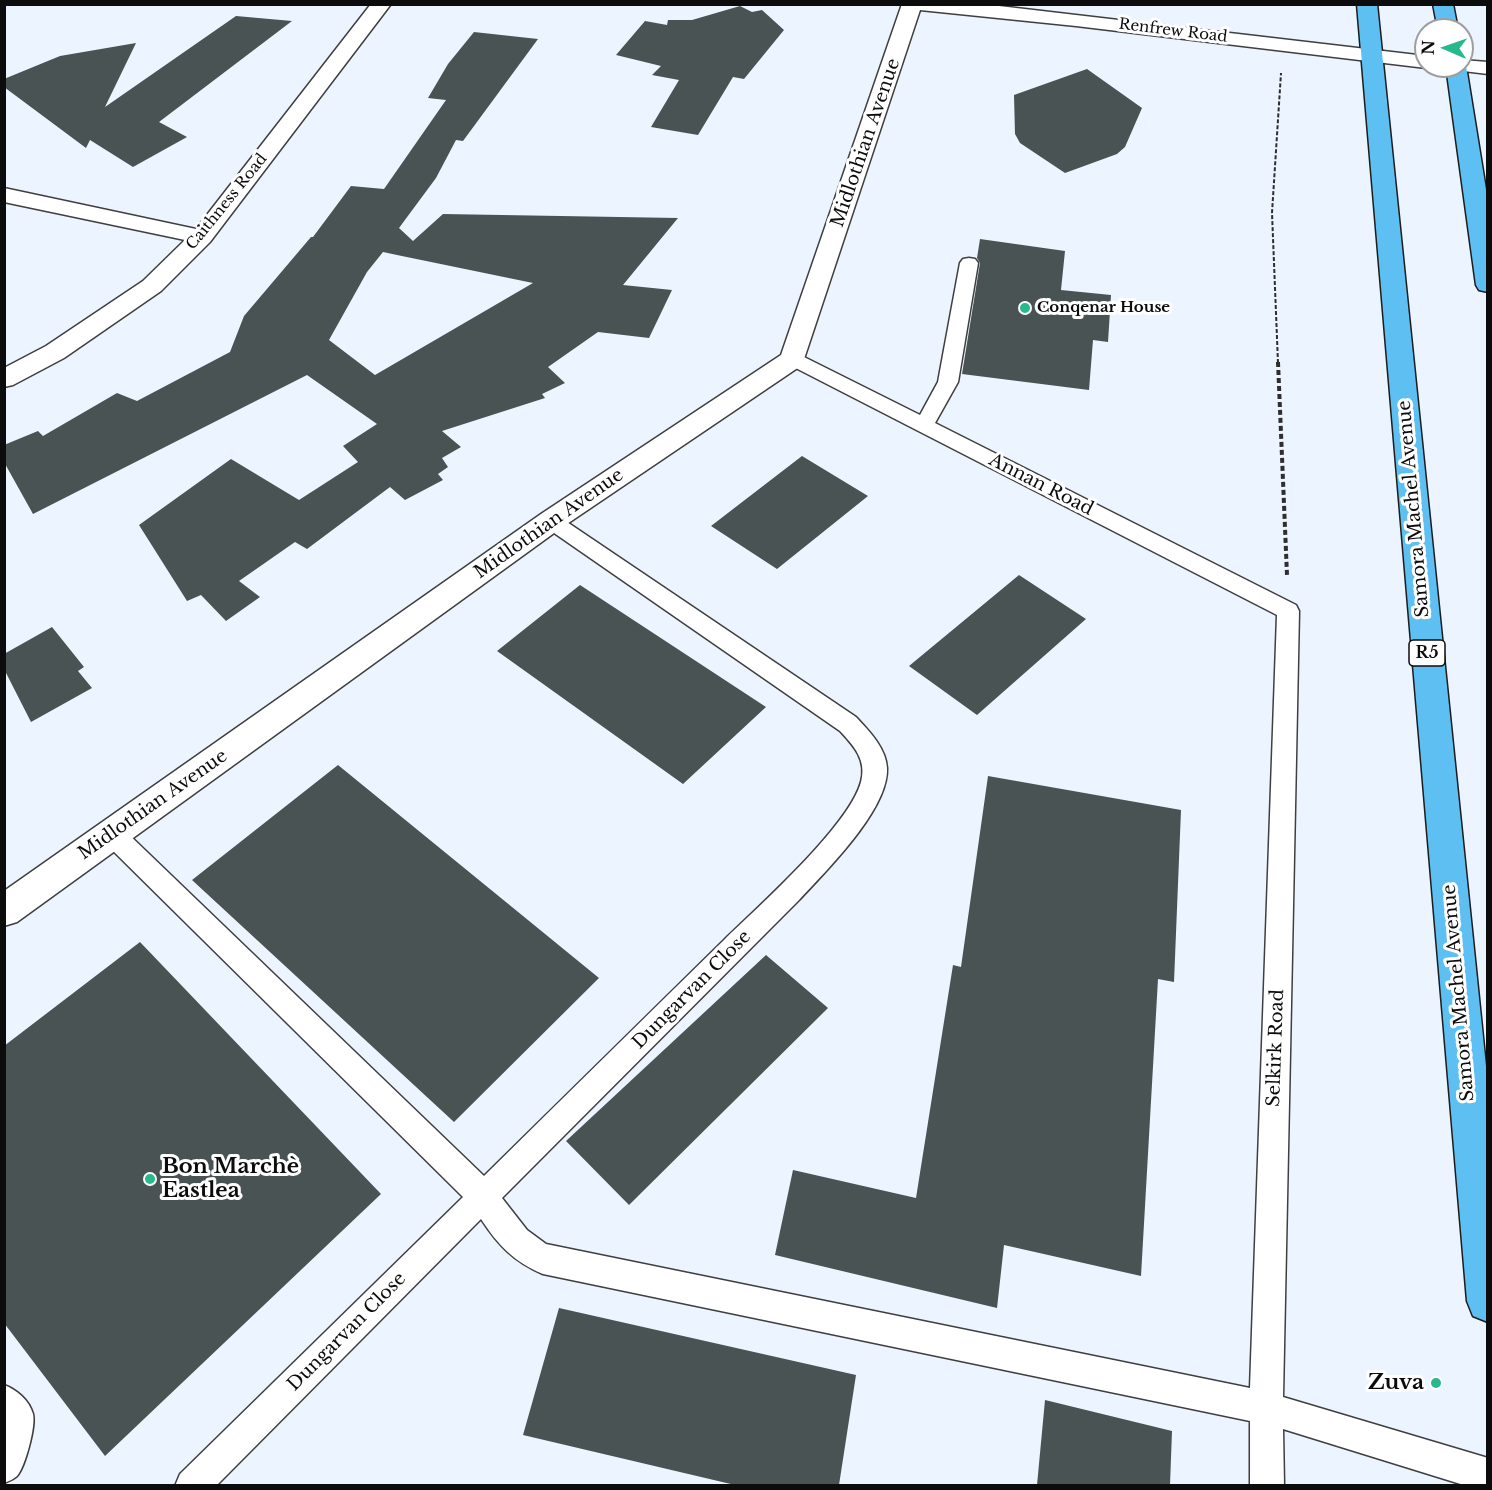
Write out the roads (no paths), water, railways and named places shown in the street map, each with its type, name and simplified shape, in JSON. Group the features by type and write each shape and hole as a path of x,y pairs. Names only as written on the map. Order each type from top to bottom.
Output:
{"highway":[{"name":"Samora Machel Avenue","path":"1367,4 1488,1301"},
{"path":"1458,78 1488,285"}],"street":[{"name":"Caithness Road","path":"4,379 56,352 152,286 202,237 382,4"},
{"name":"Midlothian Avenue","path":"4,910 551,521 793,359 912,4"},
{"name":"Renfrew Road","path":"919,4 1414,61"},
{"path":"4,195 202,237"}],"lane":[{"path":"924,425 948,382 969,263"},
{"name":"Annan Road","path":"793,359 1288,611"},
{"name":"Dungarvan Close","path":"192,1485 484,1197 837,842 866,800 875,769 868,745 848,724 551,521"},
{"name":"Selkirk Road","path":"1267,1485 1266,1408 1288,611"},
{"path":"112,834 484,1197 514,1241 527,1252 543,1259 1266,1408 1488,1474"},
{"path":"4,1401 17,1416 10,1456 4,1466"}],"place":[{"name":"Conqenar House","path":"1025,308"},
{"name":"Bon Marchè Eastlea","path":"150,1179"},
{"name":"Zuva","path":"1436,1383"}]}
